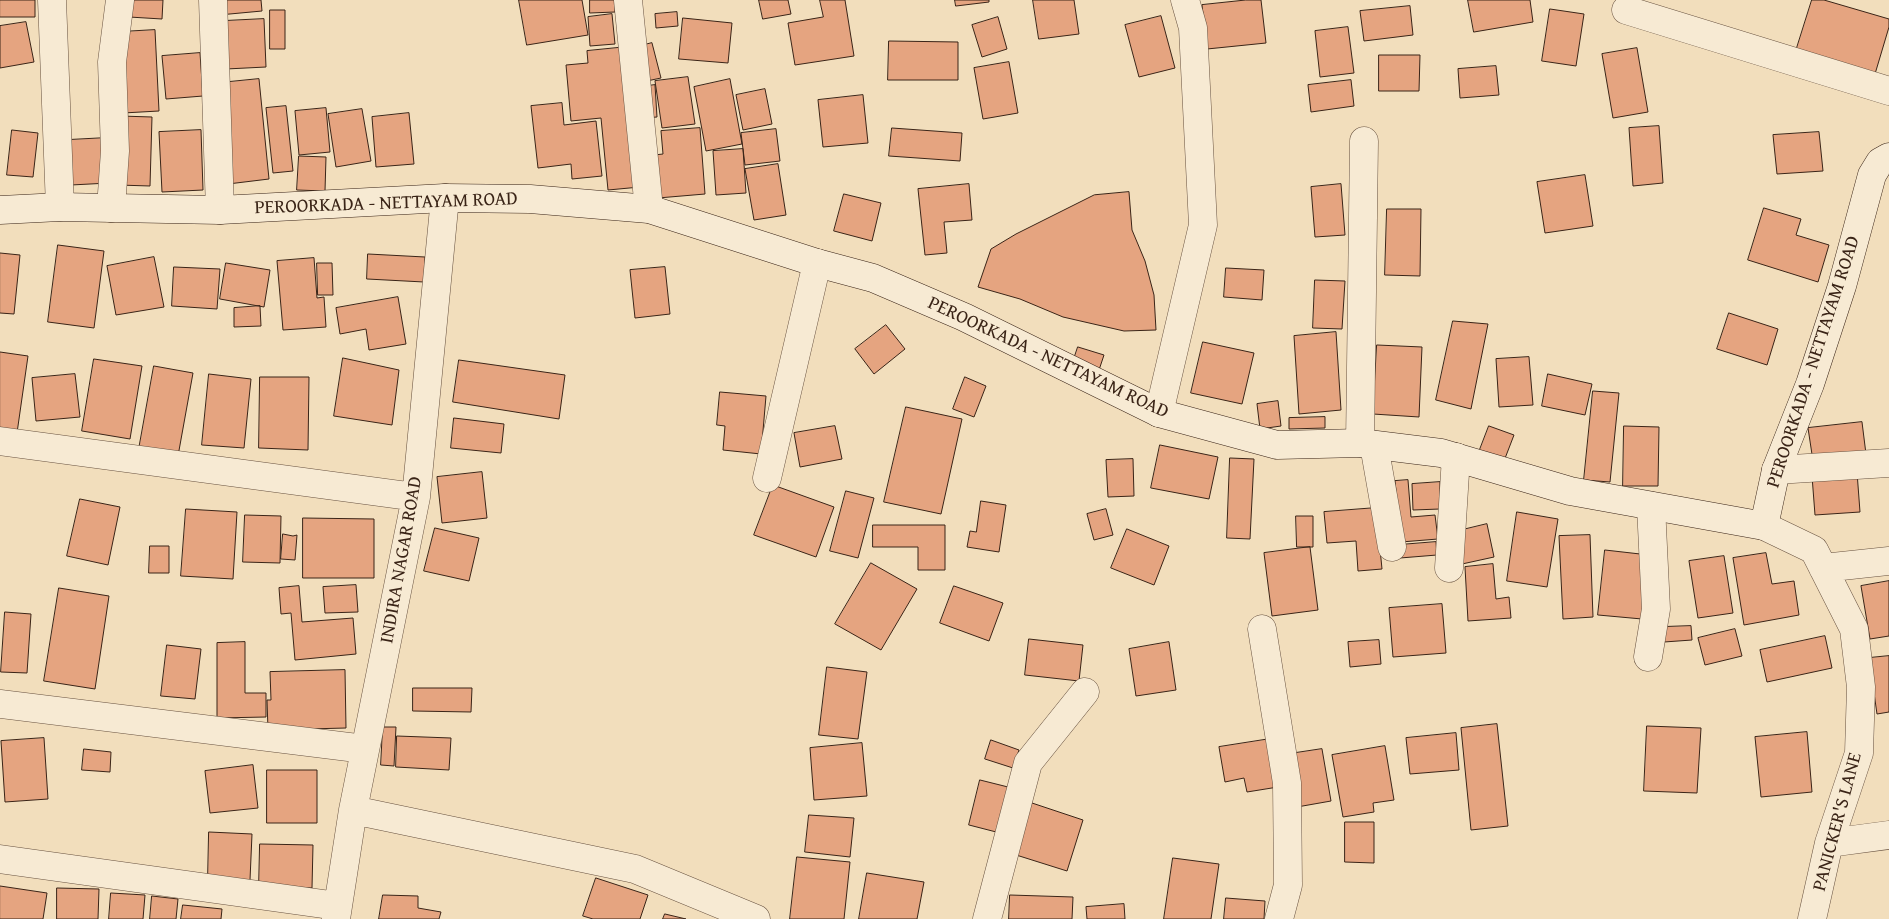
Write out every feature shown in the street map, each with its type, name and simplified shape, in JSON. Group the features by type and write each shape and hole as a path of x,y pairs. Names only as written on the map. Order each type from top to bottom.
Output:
{"street":[{"path":"52,0 60,207"},
{"path":"112,208 115,151 112,62 120,0"},
{"path":"213,0 220,210"},
{"path":"628,0 649,209"},
{"path":"1158,413 1203,224 1192,28 1185,0"},
{"path":"1626,10 1889,91"},
{"path":"1364,141 1367,444 1392,547"},
{"name":"PEROORKADA - NETTAYAM ROAD","path":"0,210 60,207 220,210 445,198 530,199 649,209 817,263 873,278 964,317 1158,413 1277,446 1367,444 1441,453 1570,491 1764,526 1776,470 1810,384 1839,295 1872,175 1880,162 1889,157"},
{"name":"INDIRA NAGAR ROAD","path":"337,912 353,810 416,497 445,198"},
{"path":"767,478 817,263"},
{"path":"0,441 416,497"},
{"path":"1449,568 1456,457"},
{"path":"1776,470 1889,463"},
{"path":"1648,657 1656,609 1651,506"},
{"name":"PANICKER'S LANE","path":"1764,526 1814,550 1854,629 1861,687 1860,753 1829,843 1812,919"},
{"path":"1823,568 1889,562"},
{"path":"1262,629 1288,783 1288,885 1279,919"},
{"path":"987,919 1028,764 1085,692"},
{"path":"0,704 365,748"},
{"path":"353,810 635,869 710,910 756,919"},
{"path":"1829,843 1889,835"},
{"path":"0,859 337,912"}],"building":[{"path":"0,0 35,0 35,17 0,17"},
{"path":"130,0 163,0 162,19 129,17"},
{"path":"218,0 261,0 262,11 219,15"},
{"path":"519,0 582,0 588,35 527,45"},
{"path":"590,0 615,0 615,12 590,13"},
{"path":"759,0 788,0 791,14 763,19"},
{"path":"820,0 845,0 854,56 795,65 788,23 823,17"},
{"path":"955,0 989,0 989,2 956,6"},
{"path":"1033,0 1074,0 1079,34 1039,39"},
{"path":"1261,0 1266,43 1207,49 1202,5"},
{"path":"1468,0 1530,0 1533,22 1474,32"},
{"path":"1812,0 1824,0 1889,19 1889,27 1875,74 1796,51"},
{"path":"1410,6 1413,35 1364,41 1360,11"},
{"path":"1550,9 1584,14 1576,66 1542,61"},
{"path":"270,10 285,10 285,49 270,49"},
{"path":"677,12 678,26 656,28 655,14"},
{"path":"612,14 615,44 590,46 588,17"},
{"path":"1161,16 1175,68 1139,77 1125,25"},
{"path":"998,17 1007,49 982,57 972,25"},
{"path":"683,18 732,23 728,63 679,59"},
{"path":"264,19 266,67 226,69 224,21"},
{"path":"26,22 34,62 0,68 0,26"},
{"path":"1348,27 1354,73 1320,77 1315,31"},
{"path":"155,30 159,111 123,113 120,32"},
{"path":"889,41 958,42 958,80 888,80"},
{"path":"652,43 661,78 642,82 633,48"},
{"path":"627,47 640,187 608,190 601,118 571,121 566,65 588,63 587,51"},
{"path":"1637,48 1648,112 1613,118 1602,54"},
{"path":"200,53 203,96 166,99 162,56"},
{"path":"1379,55 1420,55 1419,91 1379,91"},
{"path":"1009,62 1018,113 983,119 974,68"},
{"path":"1496,66 1499,95 1460,98 1458,69"},
{"path":"688,77 695,124 662,128 655,81"},
{"path":"259,79 269,179 228,184 219,83"},
{"path":"730,79 742,144 706,151 694,87"},
{"path":"1351,80 1354,106 1311,112 1308,85"},
{"path":"655,85 657,117 644,118 640,87"},
{"path":"765,89 772,124 743,130 736,95"},
{"path":"863,95 868,143 823,147 818,100"},
{"path":"562,103 564,125 596,121 602,176 572,179 571,164 538,168 531,106"},
{"path":"286,106 293,171 273,173 266,108"},
{"path":"326,108 330,152 299,155 295,111"},
{"path":"362,109 371,161 336,167 328,114"},
{"path":"409,113 414,164 376,167 372,117"},
{"path":"120,116 152,117 150,186 118,185"},
{"path":"1659,126 1663,183 1633,186 1629,128"},
{"path":"700,128 705,194 658,198 654,155 663,154 661,131"},
{"path":"892,128 962,133 960,161 889,156"},
{"path":"776,129 780,161 745,165 741,133"},
{"path":"12,130 38,133 33,177 7,175"},
{"path":"201,130 203,190 162,192 159,132"},
{"path":"1819,132 1823,171 1777,174 1773,135"},
{"path":"106,138 109,183 71,185 68,140"},
{"path":"743,149 746,193 716,195 713,151"},
{"path":"299,156 326,157 325,191 297,190"},
{"path":"778,164 786,215 754,220 745,169"},
{"path":"1585,175 1593,226 1545,233 1537,182"},
{"path":"969,184 972,220 944,222 947,253 925,255 918,189"},
{"path":"1341,184 1345,235 1315,237 1311,187"},
{"path":"1129,192 1132,230 1145,261 1154,295 1156,330 1124,331 1063,317 1020,299 978,287 991,249 1016,234 1094,195"},
{"path":"844,194 881,203 872,241 834,231"},
{"path":"1764,208 1801,219 1796,235 1829,245 1818,282 1748,260"},
{"path":"1387,209 1421,209 1420,276 1385,275"},
{"path":"58,245 104,251 94,328 48,322"},
{"path":"0,253 20,255 14,314 0,313"},
{"path":"368,254 425,257 424,282 367,279"},
{"path":"154,257 164,307 116,315 107,266"},
{"path":"314,258 317,298 324,297 326,327 283,330 277,261"},
{"path":"226,263 270,270 264,307 220,299"},
{"path":"317,263 332,263 333,295 318,295"},
{"path":"174,267 220,269 217,309 172,306"},
{"path":"665,267 670,314 635,318 630,270"},
{"path":"1226,268 1264,270 1262,300 1224,297"},
{"path":"1315,280 1345,281 1342,329 1313,328"},
{"path":"398,297 406,344 369,350 366,329 340,334 336,308"},
{"path":"260,306 261,326 234,327 234,308"},
{"path":"1729,313 1778,329 1767,365 1717,349"},
{"path":"1453,321 1488,324 1471,409 1436,400"},
{"path":"886,325 905,349 874,374 855,349"},
{"path":"1336,332 1341,410 1299,414 1294,336"},
{"path":"1203,342 1254,353 1242,404 1191,393"},
{"path":"1377,345 1422,347 1419,417 1373,414"},
{"path":"1078,347 1104,355 1099,370 1073,362"},
{"path":"0,352 28,356 16,440 0,438"},
{"path":"1529,357 1533,405 1499,407 1496,359"},
{"path":"343,358 399,370 392,425 334,416"},
{"path":"94,359 142,366 130,439 82,431"},
{"path":"459,360 565,375 559,419 453,402"},
{"path":"154,366 193,373 178,456 139,449"},
{"path":"75,374 80,417 36,421 32,378"},
{"path":"209,374 251,379 244,448 202,445"},
{"path":"1548,374 1592,384 1585,415 1542,406"},
{"path":"260,377 309,377 308,450 259,448"},
{"path":"965,377 986,386 974,417 953,409"},
{"path":"1593,391 1619,393 1610,482 1584,480"},
{"path":"720,392 766,396 761,454 723,450 725,426 717,425"},
{"path":"1278,401 1281,426 1260,429 1257,404"},
{"path":"906,407 962,419 941,514 884,502"},
{"path":"1325,417 1325,428 1289,429 1289,418"},
{"path":"454,418 504,424 501,453 451,448"},
{"path":"1862,422 1866,454 1813,461 1808,428"},
{"path":"835,426 842,459 800,467 794,433"},
{"path":"1489,426 1514,435 1504,461 1479,452"},
{"path":"1624,426 1659,427 1658,486 1623,486"},
{"path":"1160,445 1218,457 1209,499 1151,488"},
{"path":"1230,458 1254,459 1250,539 1227,538"},
{"path":"1133,459 1134,496 1108,497 1106,460"},
{"path":"482,472 487,518 442,523 437,477"},
{"path":"1857,472 1860,512 1815,515 1812,476"},
{"path":"1408,480 1411,517 1435,515 1438,539 1401,542 1395,481"},
{"path":"1440,482 1440,509 1413,510 1412,484"},
{"path":"773,485 834,507 816,557 754,535"},
{"path":"846,491 874,498 858,558 830,551"},
{"path":"80,499 120,507 108,565 67,556"},
{"path":"981,501 1006,505 999,552 967,547 970,531 976,532"},
{"path":"1376,508 1382,569 1358,571 1356,541 1327,543 1324,512"},
{"path":"186,509 237,512 233,579 181,576"},
{"path":"1106,509 1113,535 1094,540 1087,514"},
{"path":"1517,512 1558,519 1547,587 1507,581"},
{"path":"245,515 281,516 280,563 243,562"},
{"path":"1296,516 1313,516 1313,547 1297,547"},
{"path":"303,518 374,519 374,578 303,578"},
{"path":"1487,524 1494,557 1462,564 1454,532"},
{"path":"873,525 945,525 945,570 918,570 918,547 873,547"},
{"path":"435,528 479,538 469,581 424,571"},
{"path":"1127,529 1169,546 1154,585 1111,568"},
{"path":"283,534 297,535 295,560 281,559"},
{"path":"1590,535 1593,617 1563,619 1559,536"},
{"path":"1436,542 1437,555 1400,558 1399,545"},
{"path":"150,546 169,546 169,573 149,573"},
{"path":"1310,547 1318,610 1272,616 1264,553"},
{"path":"1605,550 1649,555 1642,619 1598,615"},
{"path":"1766,553 1772,584 1794,581 1799,615 1744,625 1733,558"},
{"path":"1724,556 1733,613 1698,618 1689,561"},
{"path":"871,563 917,589 881,650 835,624"},
{"path":"1493,564 1496,599 1509,597 1511,618 1468,621 1465,567"},
{"path":"1889,581 1889,636 1870,639 1861,586"},
{"path":"356,585 358,612 325,613 323,587"},
{"path":"299,586 302,622 353,618 356,654 295,660 291,613 281,614 279,588"},
{"path":"954,586 1003,603 989,641 940,623"},
{"path":"59,588 109,596 95,689 44,681"},
{"path":"1442,604 1446,653 1393,657 1389,608"},
{"path":"5,612 31,614 27,673 1,672"},
{"path":"1691,626 1692,640 1664,642 1663,627"},
{"path":"1735,629 1742,656 1705,665 1698,638"},
{"path":"1825,636 1832,668 1767,682 1760,650"},
{"path":"1029,639 1083,645 1079,681 1025,675"},
{"path":"1379,640 1381,664 1350,667 1348,642"},
{"path":"245,642 245,693 266,693 266,717 217,718 217,643"},
{"path":"1169,642 1176,690 1136,696 1129,649"},
{"path":"167,645 201,649 195,699 161,696"},
{"path":"1889,656 1889,712 1877,714 1869,658"},
{"path":"827,667 867,672 858,739 819,735"},
{"path":"345,670 346,728 268,730 267,700 271,700 270,672"},
{"path":"413,688 472,688 471,712 413,711"},
{"path":"1497,724 1508,826 1471,830 1461,728"},
{"path":"1647,726 1701,728 1697,793 1644,791"},
{"path":"383,727 396,727 394,766 381,765"},
{"path":"1807,732 1812,792 1761,797 1755,737"},
{"path":"1456,733 1459,770 1410,774 1406,738"},
{"path":"397,736 451,738 449,770 396,767"},
{"path":"44,738 48,799 5,802 1,741"},
{"path":"1270,739 1278,787 1247,792 1244,778 1225,782 1219,747"},
{"path":"991,740 1019,750 1013,768 985,759"},
{"path":"862,743 867,796 814,800 810,748"},
{"path":"1385,746 1394,800 1373,803 1374,812 1343,817 1332,755"},
{"path":"84,749 111,752 110,772 82,770"},
{"path":"1322,749 1331,801 1297,807 1289,754"},
{"path":"253,765 258,808 210,813 205,771"},
{"path":"267,770 317,770 317,823 267,823"},
{"path":"980,780 1016,789 1004,834 969,825"},
{"path":"1029,802 1083,820 1067,871 1013,854"},
{"path":"809,815 854,818 850,857 805,852"},
{"path":"1345,822 1374,822 1374,863 1345,862"},
{"path":"209,832 252,834 250,880 208,878"},
{"path":"260,844 313,845 312,888 259,887"},
{"path":"797,857 850,862 844,919 790,919"},
{"path":"1173,858 1219,864 1211,919 1164,919"},
{"path":"867,873 924,882 917,919 859,919"},
{"path":"596,878 648,895 640,919 593,919 583,916"},
{"path":"0,886 47,893 43,919 0,919"},
{"path":"57,888 99,889 98,919 57,919"},
{"path":"111,893 145,895 143,919 109,919"},
{"path":"383,895 418,896 418,908 441,912 439,919 379,919"},
{"path":"1010,895 1073,897 1072,919 1009,919"},
{"path":"152,896 178,899 176,919 150,919"},
{"path":"1226,898 1265,901 1264,919 1224,919"},
{"path":"1124,904 1125,919 1087,919 1086,907"},
{"path":"183,905 222,909 221,919 181,919"},
{"path":"665,914 686,919 663,919"}]}
